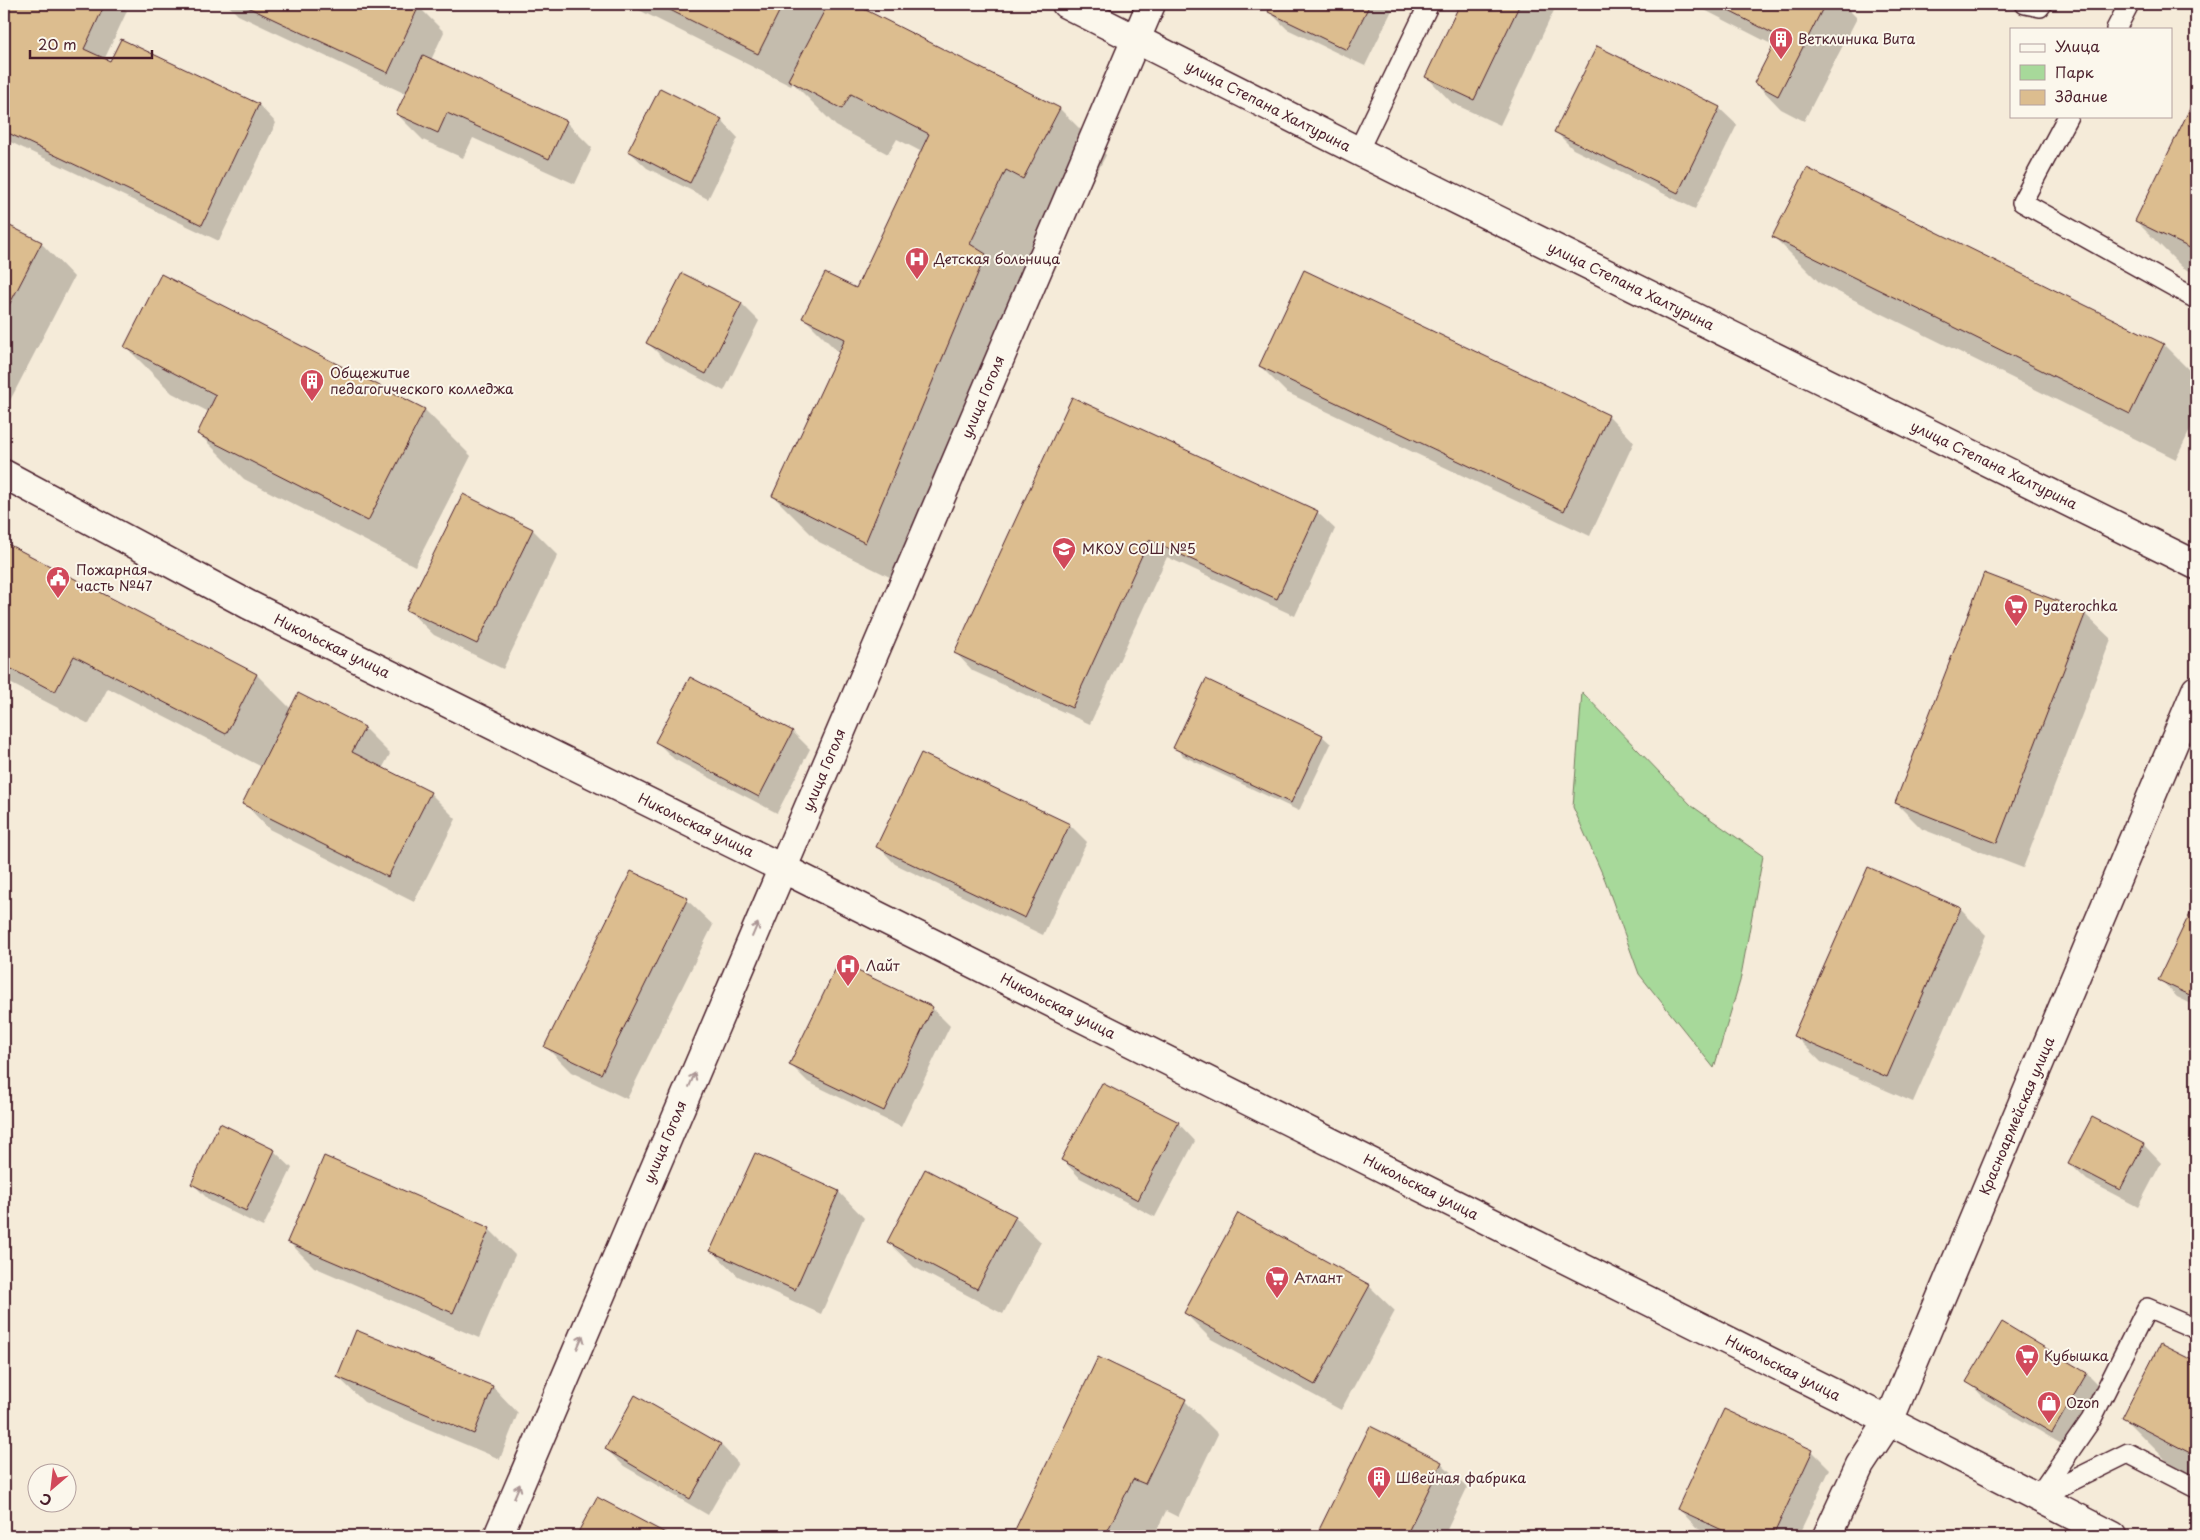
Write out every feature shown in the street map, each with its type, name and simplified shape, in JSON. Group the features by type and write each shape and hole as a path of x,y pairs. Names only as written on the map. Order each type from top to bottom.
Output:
{"street":[{"name":"улица Степана Халтурина","path":"1066,4 1358,151 2196,565"},
{"name":"улица Гоголя","path":"498,1536 1151,4"},
{"name":"Никольская улица","path":"4,474 249,605 782,868 1889,1421 2113,1536"},
{"name":"Красноармейская улица","path":"1827,1536 1860,1465 1889,1421 2196,690"}],"lane":[{"path":"1358,151 1429,4"},
{"path":"2025,4 2040,7 2042,4"},
{"path":"2117,28 2129,4"},
{"path":"2067,118 2022,202 2196,299"},
{"path":"2037,1498 2092,1420 2146,1308 2196,1328"},
{"path":"2037,1498 2128,1453 2196,1488"}],"green space":[{"path":"1582,692 1692,806 1763,856 1740,981 1714,1068 1639,974 1605,880 1573,807"}],"building":[{"path":"4,4 105,4 84,49 110,61 121,39 259,104 202,225 4,131"},
{"path":"241,4 415,4 419,6 388,73"},
{"path":"658,4 783,4 758,54"},
{"name":"Детская больница","path":"828,4 854,4 1060,108 1023,179 1006,170 970,244 986,254 865,543 772,496 845,339 802,318 825,273 856,288 929,134 851,94 842,109 788,80"},
{"path":"1272,4 1370,4 1347,50 1268,12"},
{"path":"1460,4 1520,4 1474,100 1425,77"},
{"name":"Ветклиника Вита","path":"1715,4 1825,4 1778,96 1754,83 1778,36"},
{"path":"1597,46 1720,107 1678,193 1554,132"},
{"path":"423,55 567,121 549,159 447,113 438,133 396,114"},
{"path":"660,88 722,119 690,183 628,151"},
{"path":"2196,96 2196,251 2135,221"},
{"path":"1807,168 2164,344 2130,414 1772,237"},
{"path":"4,223 42,242 4,315"},
{"path":"1304,270 1609,415 1564,511 1259,366"},
{"path":"682,273 742,303 706,374 646,343"},
{"name":"Общежитие педагогического колледжа","path":"161,274 425,409 368,521 197,434 216,395 124,347"},
{"name":"МКОУ СОШ №5","path":"1072,397 1318,511 1277,599 1149,540 1072,708 954,653"},
{"path":"463,494 533,529 477,644 406,610"},
{"name":"Пожарная часть №47","path":"4,542 257,674 226,734 74,656 55,692 4,665"},
{"path":"1984,573 2086,612 1997,843 1895,803"},
{"path":"690,677 793,731 759,797 655,742"},
{"path":"1206,679 1323,735 1291,803 1173,748"},
{"path":"298,693 365,727 352,752 431,792 388,877 242,804"},
{"path":"921,753 1070,824 1025,918 876,847"},
{"path":"1868,867 1961,908 1887,1077 1793,1036"},
{"path":"631,871 688,898 601,1074 544,1047"},
{"path":"2190,913 2196,916 2196,998 2158,980"},
{"path":"839,962 933,1007 884,1111 789,1065"},
{"path":"1102,1083 1179,1122 1138,1200 1061,1160"},
{"path":"2092,1117 2144,1144 2120,1190 2068,1163"},
{"path":"220,1123 275,1150 246,1211 191,1184"},
{"path":"755,1153 839,1191 795,1290 710,1251"},
{"path":"324,1156 490,1228 453,1313 287,1242"},
{"path":"925,1169 1016,1216 977,1289 887,1242"},
{"name":"Атлант","path":"1238,1213 1370,1285 1315,1385 1184,1313"},
{"name":"Кубышка","path":"2002,1322 2087,1373 2052,1433 1966,1382"},
{"path":"356,1330 493,1386 474,1434 337,1377"},
{"path":"2160,1344 2196,1362 2196,1456 2122,1418"},
{"path":"1098,1357 1186,1399 1145,1484 1133,1479 1105,1536 1012,1536"},
{"path":"635,1395 721,1444 690,1499 605,1449"},
{"path":"1724,1409 1813,1450 1773,1536 1735,1536 1677,1509"},
{"name":"Швейная фабрика","path":"1370,1426 1442,1462 1406,1536 1316,1536"},
{"path":"597,1497 671,1536 576,1536"}],"place":[{"name":"Ветклиника Вита","path":"1781,60"},
{"name":"Детская больница","path":"917,280"},
{"name":"Общежитие педагогического колледжа","path":"312,402"},
{"name":"МКОУ СОШ №5","path":"1064,570"},
{"name":"Пожарная часть №47","path":"58,599"},
{"name":"Pyaterochka","path":"2016,627"},
{"name":"Лайт","path":"848,987"},
{"name":"Атлант","path":"1277,1299"},
{"name":"Кубышка","path":"2027,1377"},
{"name":"Ozon","path":"2049,1424"},
{"name":"Швейная фабрика","path":"1379,1499"}]}
